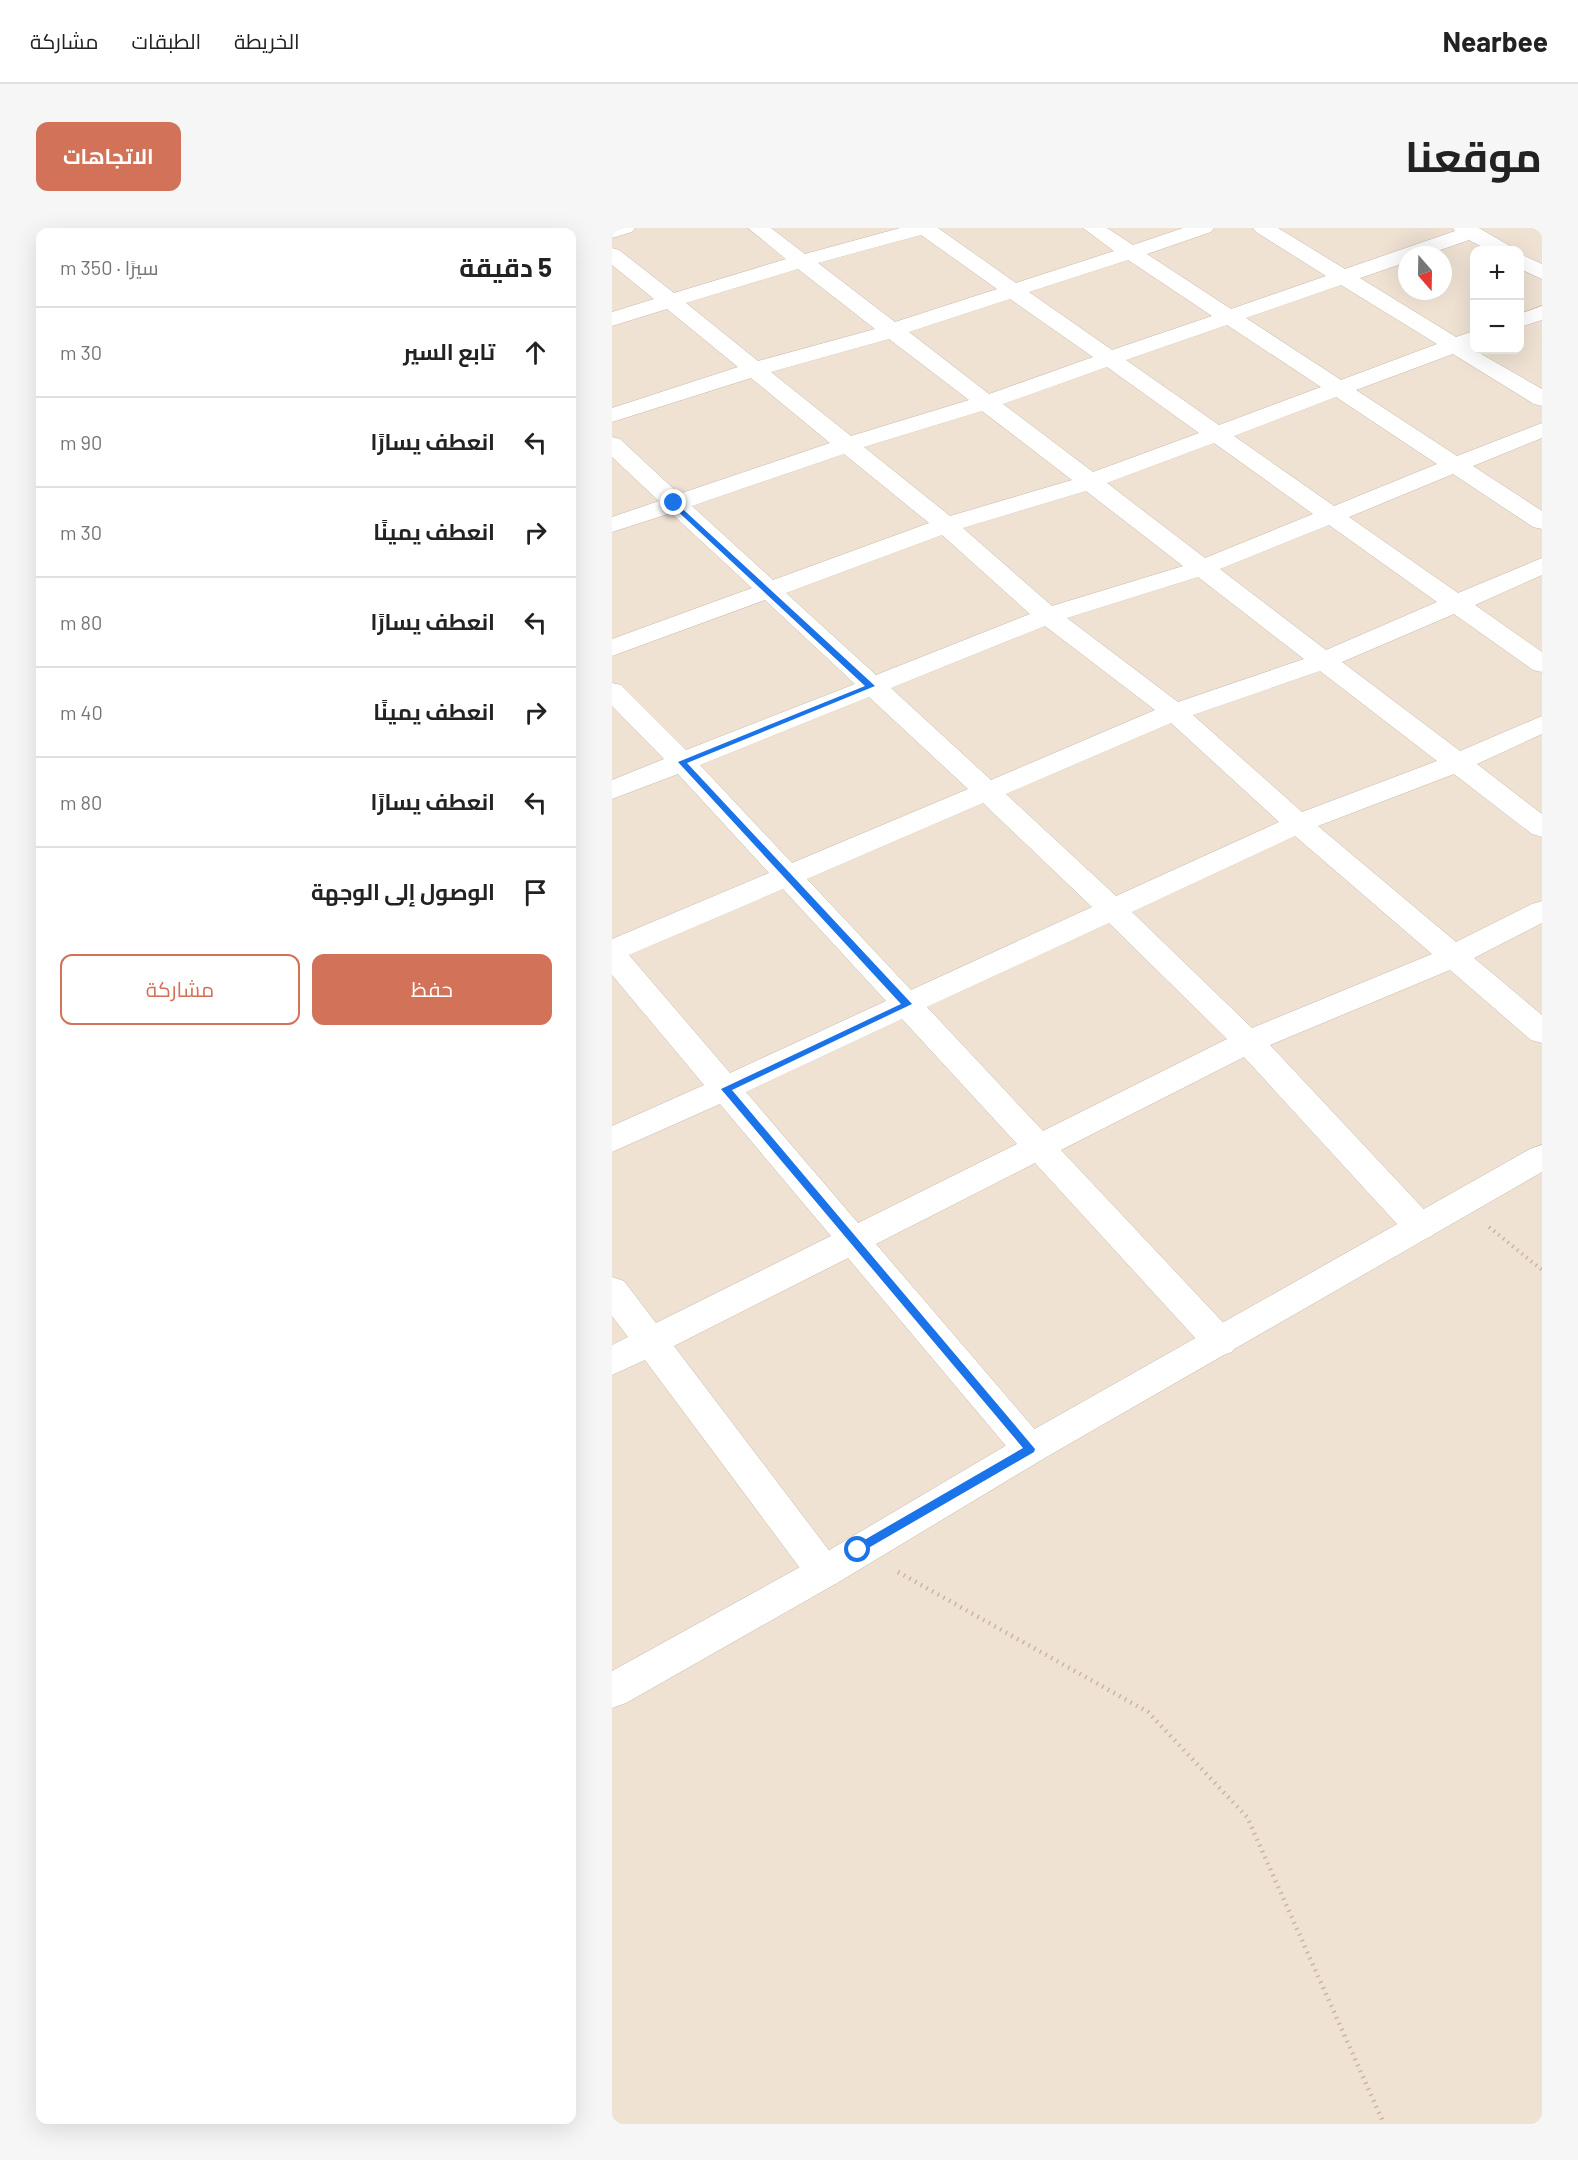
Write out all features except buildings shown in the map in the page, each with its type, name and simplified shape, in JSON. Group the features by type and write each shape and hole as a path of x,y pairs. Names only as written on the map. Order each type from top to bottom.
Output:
{"street":[{"path":"612,232 625,228"},
{"path":"758,228 1542,828"},
{"path":"612,319 803,261 924,228 1542,664"},
{"path":"1093,228 1542,522"},
{"path":"612,415 753,370 891,331 1204,228"},
{"path":"1263,228 1343,277 1464,342 1542,399"},
{"path":"612,525 846,445 984,402 1343,277 1467,230 1496,246"},
{"path":"612,254 946,525 1048,616 1174,712 1298,824 1542,1032"},
{"path":"1524,262 1542,273"},
{"path":"1524,320 1542,313"},
{"path":"612,648 946,525 1089,482 1464,342"},
{"path":"612,790 1048,616 1201,568 1542,430"},
{"path":"612,444 871,686 989,791 1248,1042 1420,1227"},
{"path":"1030,1449 612,952 1174,712 1323,661 1542,566"},
{"path":"612,691 682,762 1220,1342"},
{"path":"612,1140 1298,824 1457,763 1542,724"},
{"path":"612,1361 1248,1042 1452,957 1542,911"},
{"path":"612,1691 824,1572 1030,1449 1542,1157"},
{"path":"612,1290 824,1572"}],"path":[{"path":"1460,1204 1542,1270"},
{"path":"858,1550 1148,1712 1247,1817 1384,2124"}],"shaded area":[{"path":"612,228 1542,228 1542,2124 612,2124"}],"route":[{"path":"674,503 871,686 682,762 907,1004 726,1089 1030,1449 858,1550"}]}
